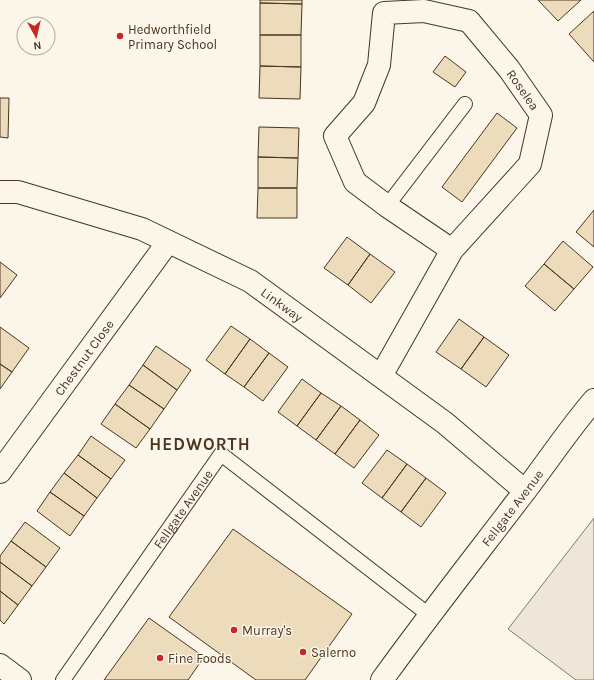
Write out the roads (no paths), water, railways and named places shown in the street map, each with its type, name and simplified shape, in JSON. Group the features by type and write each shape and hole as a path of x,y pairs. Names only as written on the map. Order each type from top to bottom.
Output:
{"street":[{"name":"Roselea","path":"381,376 452,250 530,164 541,115 509,69 469,21 424,11 384,7 379,65 364,103 335,136 355,182 387,206 452,250"},
{"name":"Linkway","path":"0,192 18,192 142,229 250,281 445,423 525,491"},
{"name":"Chestnut Close","path":"0,472 168,242"},
{"name":"Fellgate Avenue","path":"382,680 429,615 525,491 577,420 594,400"},
{"path":"0,665 20,680"}],"lane":[{"path":"387,206 465,104"},
{"name":"Fellgate Avenue","path":"63,680 221,454 429,615"}],"place":[{"name":"Hedworthfield Primary School","path":"120,36"},
{"name":"Murray's","path":"234,630"},
{"name":"Salerno","path":"303,652"},
{"name":"Fine Foods","path":"160,658"}],"district":[{"name":"HEDWORTH","path":"200,444"}]}
